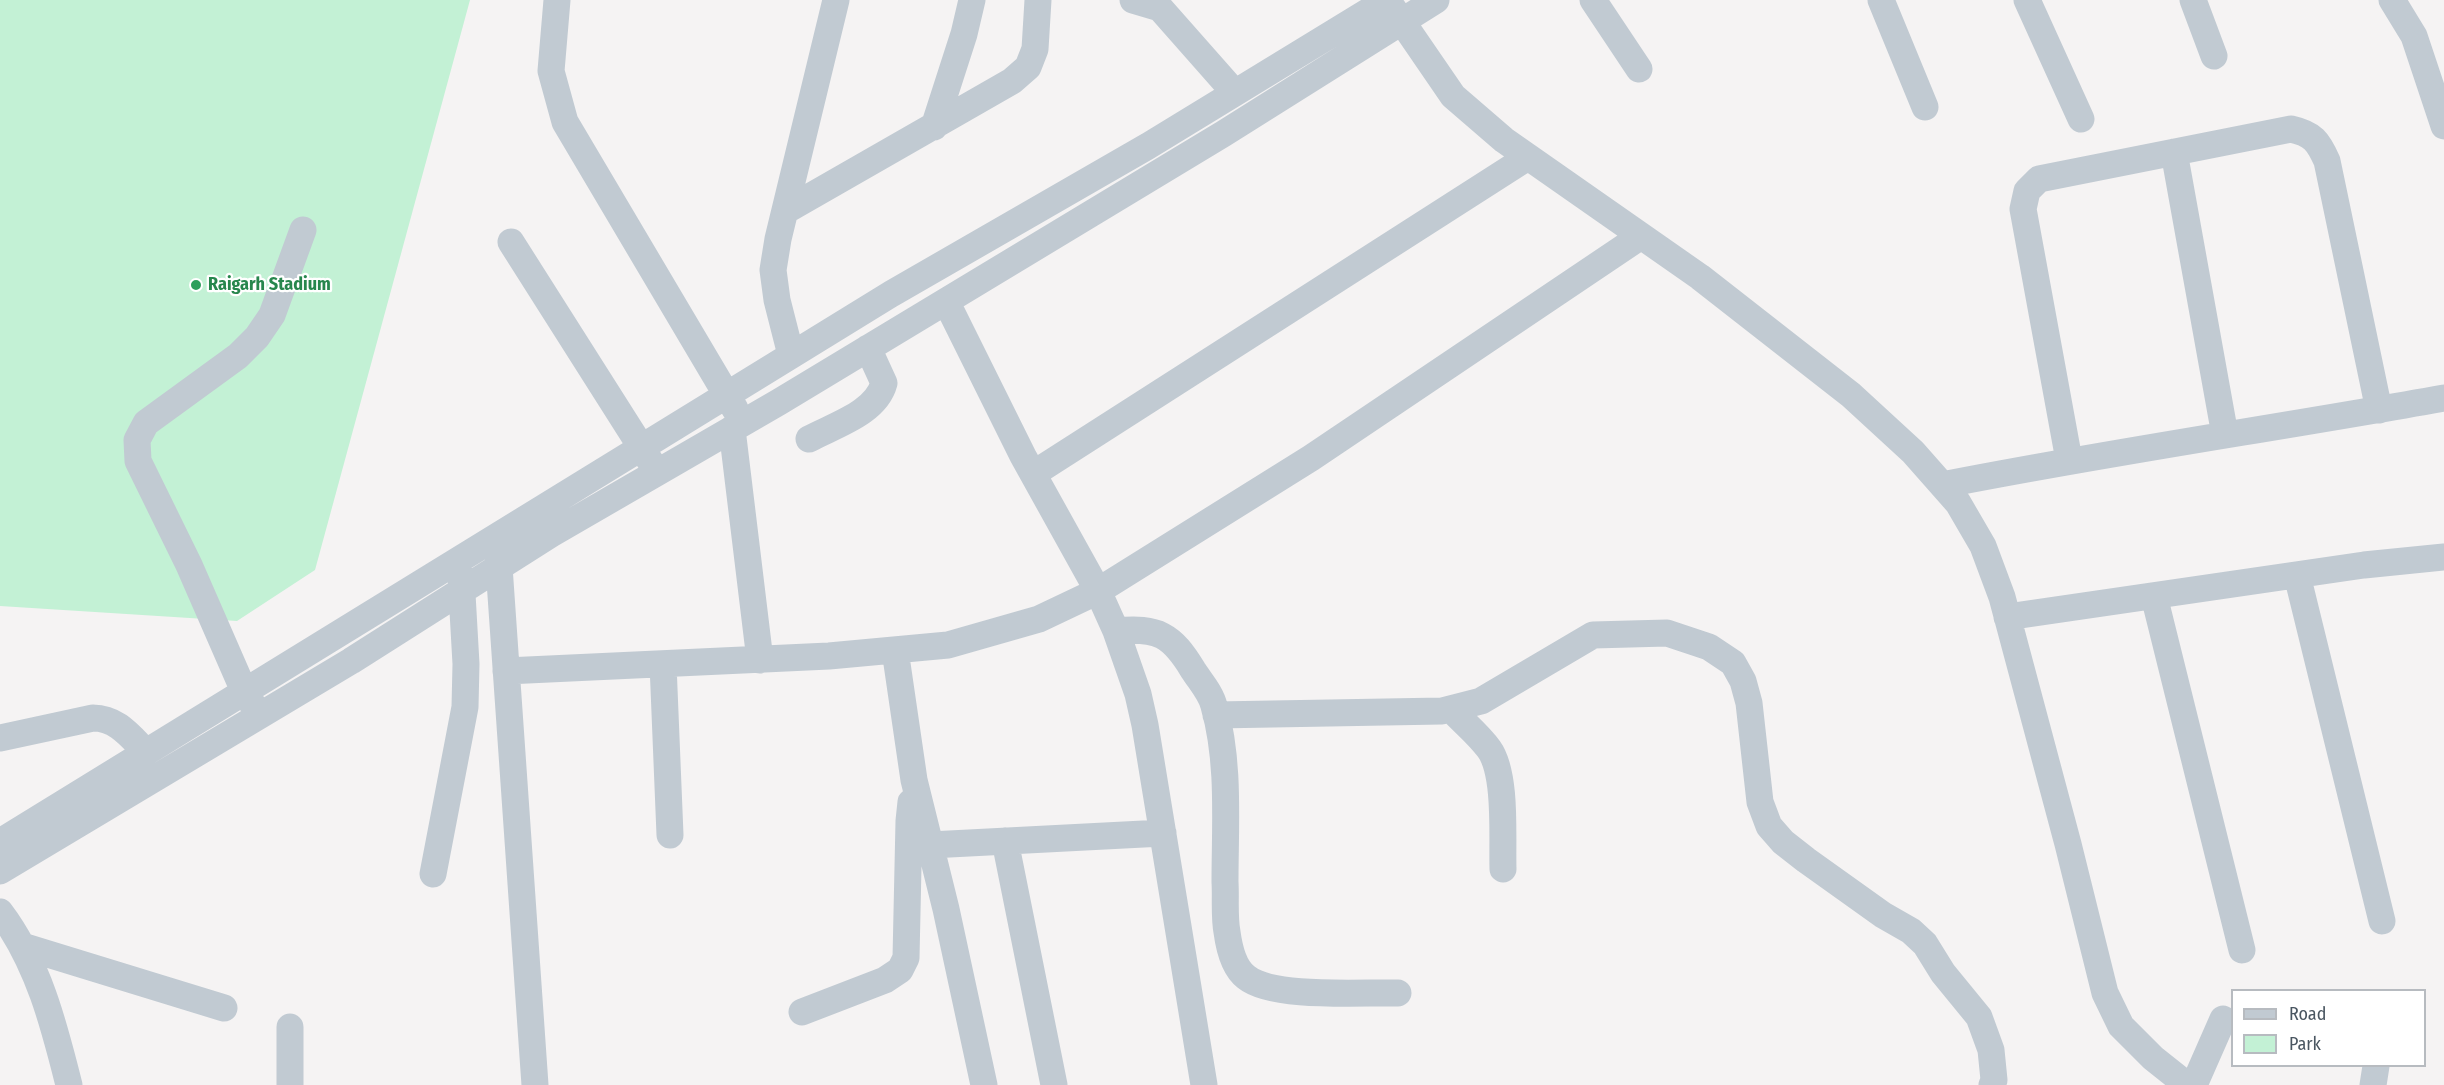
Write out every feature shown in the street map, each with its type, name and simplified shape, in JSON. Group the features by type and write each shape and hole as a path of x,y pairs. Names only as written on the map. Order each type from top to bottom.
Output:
{"street":[{"path":"557,0 551,71 565,122 727,394 738,426 760,660"},
{"path":"791,355 777,300 773,270 836,0"},
{"path":"934,127 964,34 972,0"},
{"path":"785,211 1012,81 1028,67 1035,49 1038,0"},
{"path":"1133,0 1162,4 1235,93"},
{"path":"0,843 891,294 1138,152 1235,93 1392,7 1436,0"},
{"path":"1593,0 1639,69"},
{"path":"1881,0 1925,107"},
{"path":"2027,0 2081,120"},
{"path":"2193,0 2214,56"},
{"path":"2392,0 2414,36 2444,126"},
{"path":"1392,7 1453,96 1504,140 1700,277 1851,395 1913,452 1958,503 1983,546 2007,617 2105,993 2121,1026 2153,1058 2187,1085"},
{"path":"0,871 260,716 499,567 1223,134 1392,7"},
{"path":"2069,460 2024,209 2027,191 2039,178 2291,129 2307,133 2319,144 2327,160 2379,410"},
{"path":"2174,152 2225,435"},
{"path":"1033,474 1528,157"},
{"path":"260,716 244,691 189,565 138,461 137,440 146,423 238,356 257,337 272,315 303,230"},
{"path":"506,671 760,660 948,645 1039,619 1098,591 1311,458 1641,236"},
{"path":"512,242 658,472"},
{"path":"946,301 1033,474 1098,591 1116,631 1145,725 1204,1085"},
{"path":"809,439 868,407 881,395 884,383 868,348"},
{"path":"1942,485 2069,460 2444,398"},
{"path":"496,536 535,1085"},
{"path":"2007,617 2297,575 2444,558"},
{"path":"433,874 465,707 463,590 458,559"},
{"path":"2297,575 2382,921"},
{"path":"2154,596 2242,950"},
{"path":"1116,631 1140,628 1168,638 1187,660 1213,703 1224,773 1226,930 1235,963 1246,977 1267,986 1288,991 1398,993"},
{"path":"1216,715 1442,711 1481,701 1593,635 1667,633 1710,647 1733,663 1743,681 1749,703 1760,802 1769,826 1783,842 1806,860 1883,915 1911,931 1925,944 1943,973 1979,1017 1991,1050 1994,1080 1992,1085"},
{"path":"896,650 914,780 984,1085"},
{"path":"663,664 670,835"},
{"path":"1451,709 1491,751 1499,776 1503,869"},
{"path":"0,738 102,718 115,723 146,752"},
{"path":"802,1012 885,980 900,970 906,958 909,821 914,780"},
{"path":"930,845 1163,833"},
{"path":"1005,841 1054,1085"},
{"path":"0,912 29,958 58,1040 69,1085"},
{"path":"22,946 224,1008"},
{"path":"2194,1085 2223,1019"},
{"path":"290,1027 290,1085"},
{"path":"2373,1085 2376,1067"}],"green space":[{"name":"Raigarh Stadium","path":"0,0 470,0 315,570 237,621 0,606"}],"place":[{"name":"Raigarh Stadium","path":"196,285"}]}
